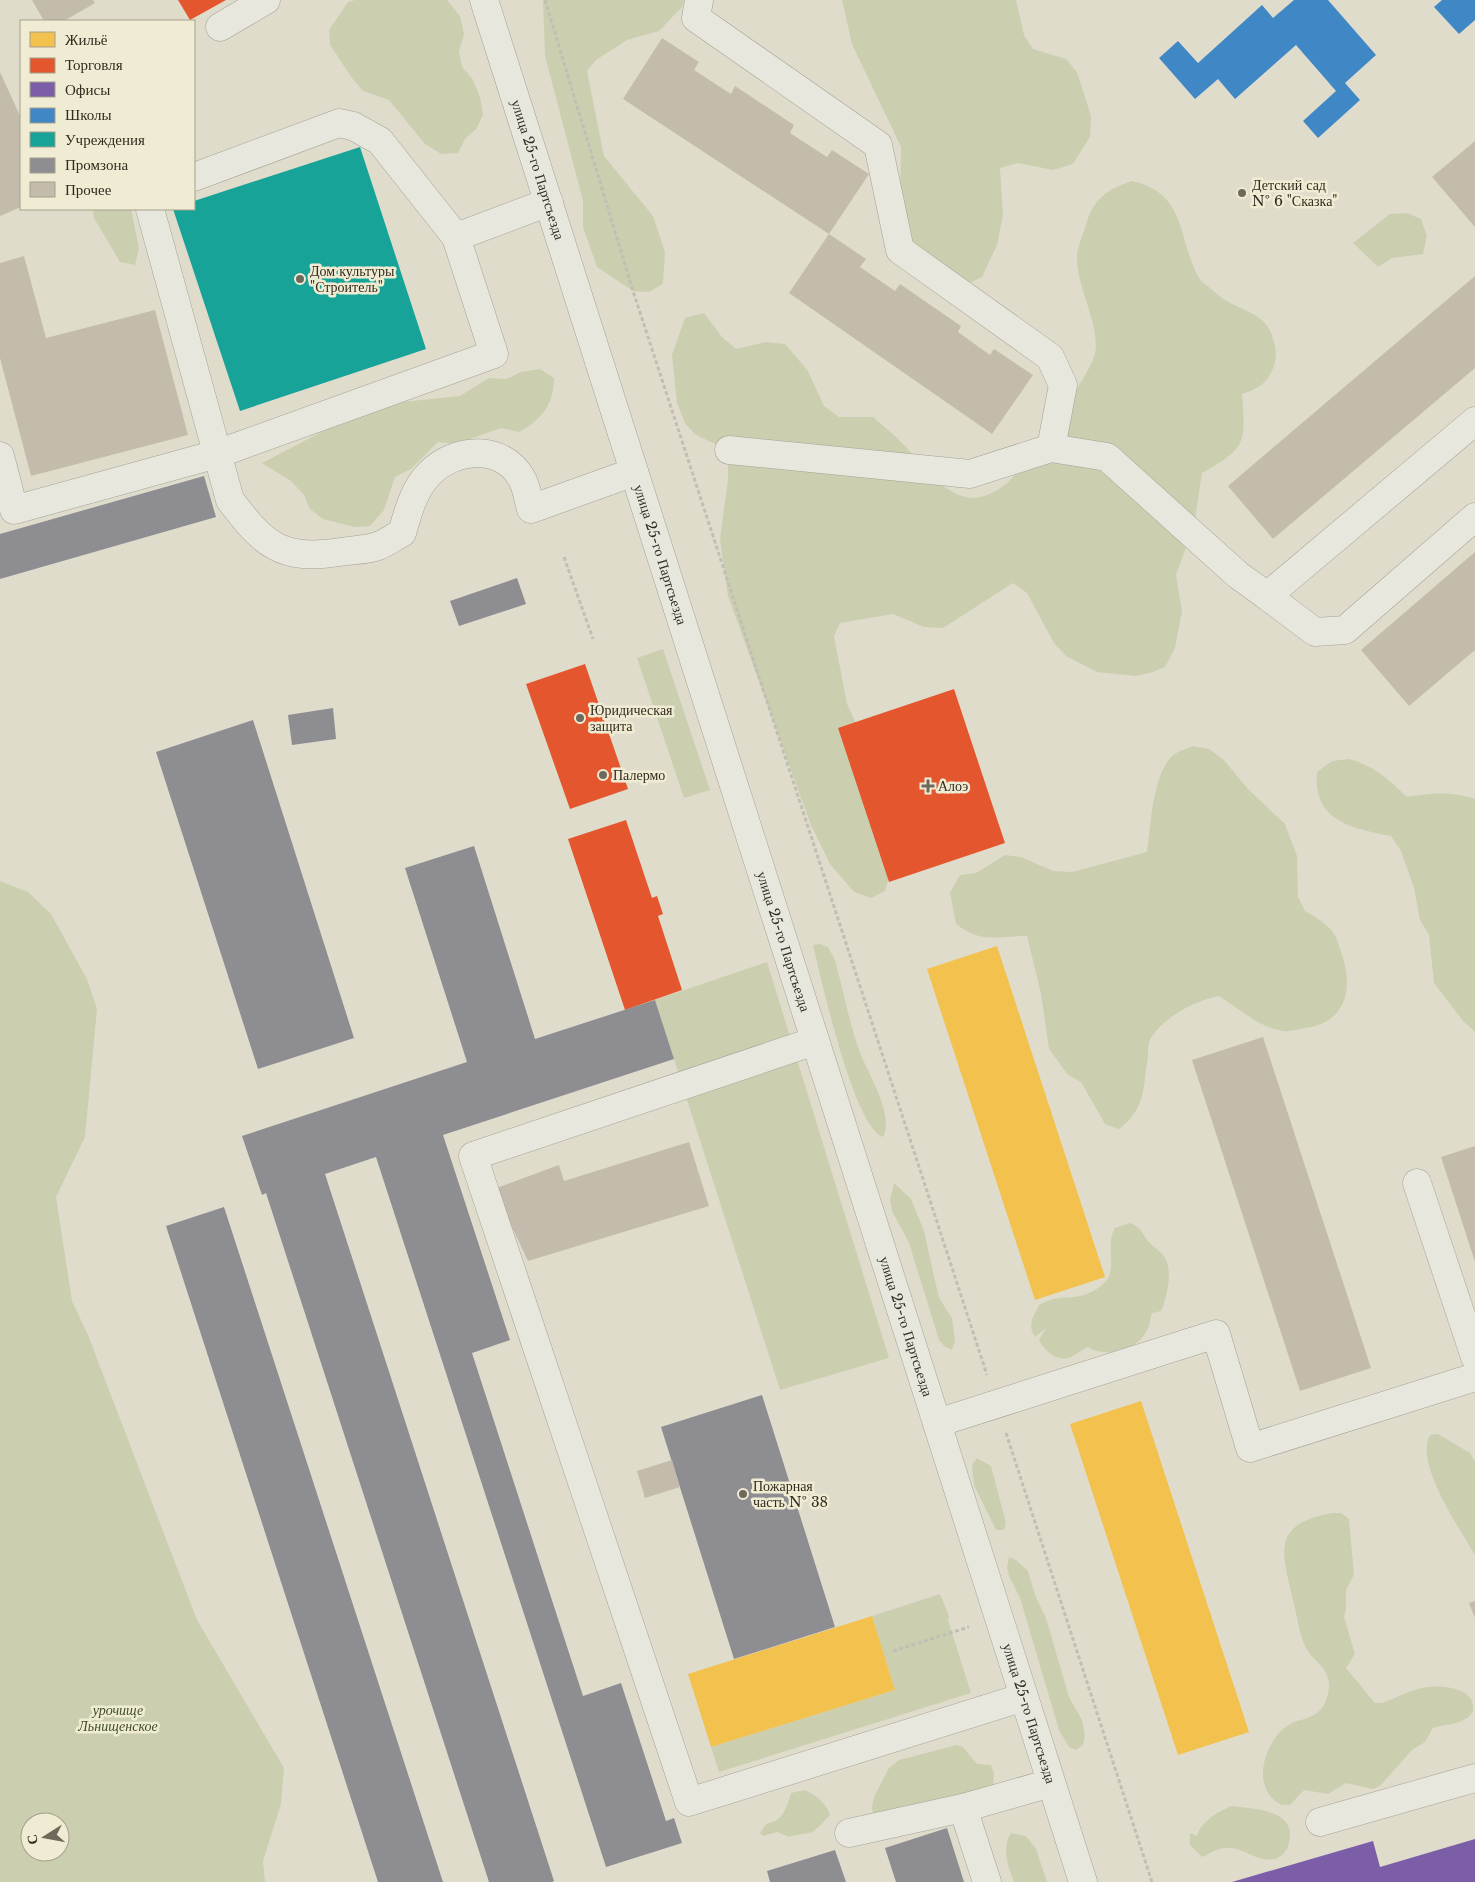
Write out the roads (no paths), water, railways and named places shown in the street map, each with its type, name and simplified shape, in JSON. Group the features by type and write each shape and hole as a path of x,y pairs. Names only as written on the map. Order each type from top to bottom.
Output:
{"street":[{"path":"220,27 266,0"},
{"name":"улица 25-го Партсъезда","path":"484,0 1083,1882"},
{"path":"699,0 696,18 878,146 900,250 1050,357 1063,385 1052,448"},
{"path":"0,456 14,510 216,454 494,354 456,237 380,141 353,126 339,123 195,177"},
{"path":"456,237 549,202"},
{"path":"150,210 230,500 248,525 269,543 288,552 311,556 378,546 402,533 415,494 428,474 444,461 464,454 484,452 507,463 523,480 531,509 634,472"},
{"path":"1267,596 1475,422"},
{"path":"728,450 970,474 1052,448 1107,457 1238,575 1315,632 1344,630 1475,517"},
{"path":"815,1041 473,1156 690,1802 1024,1697"},
{"path":"1417,1183 1475,1357"},
{"path":"937,1423 1216,1334 1250,1448 1475,1378"},
{"path":"1320,1822 1475,1778"},
{"path":"849,1834 963,1808 1051,1783"},
{"path":"963,1808 987,1882"}],"place":[{"name":"Детский сад № 6 \"Сказка\"","path":"1242,193"},
{"name":"Дом культуры \"Строитель\"","path":"300,279"},
{"name":"Юридическая защита","path":"580,718"},
{"name":"Палермо","path":"603,775"},
{"name":"Алоэ","path":"928,786"},
{"name":"Пожарная часть № 38","path":"743,1494"}],"park label":[{"name":"урочище Льнищенское","path":"118,1718"}]}
